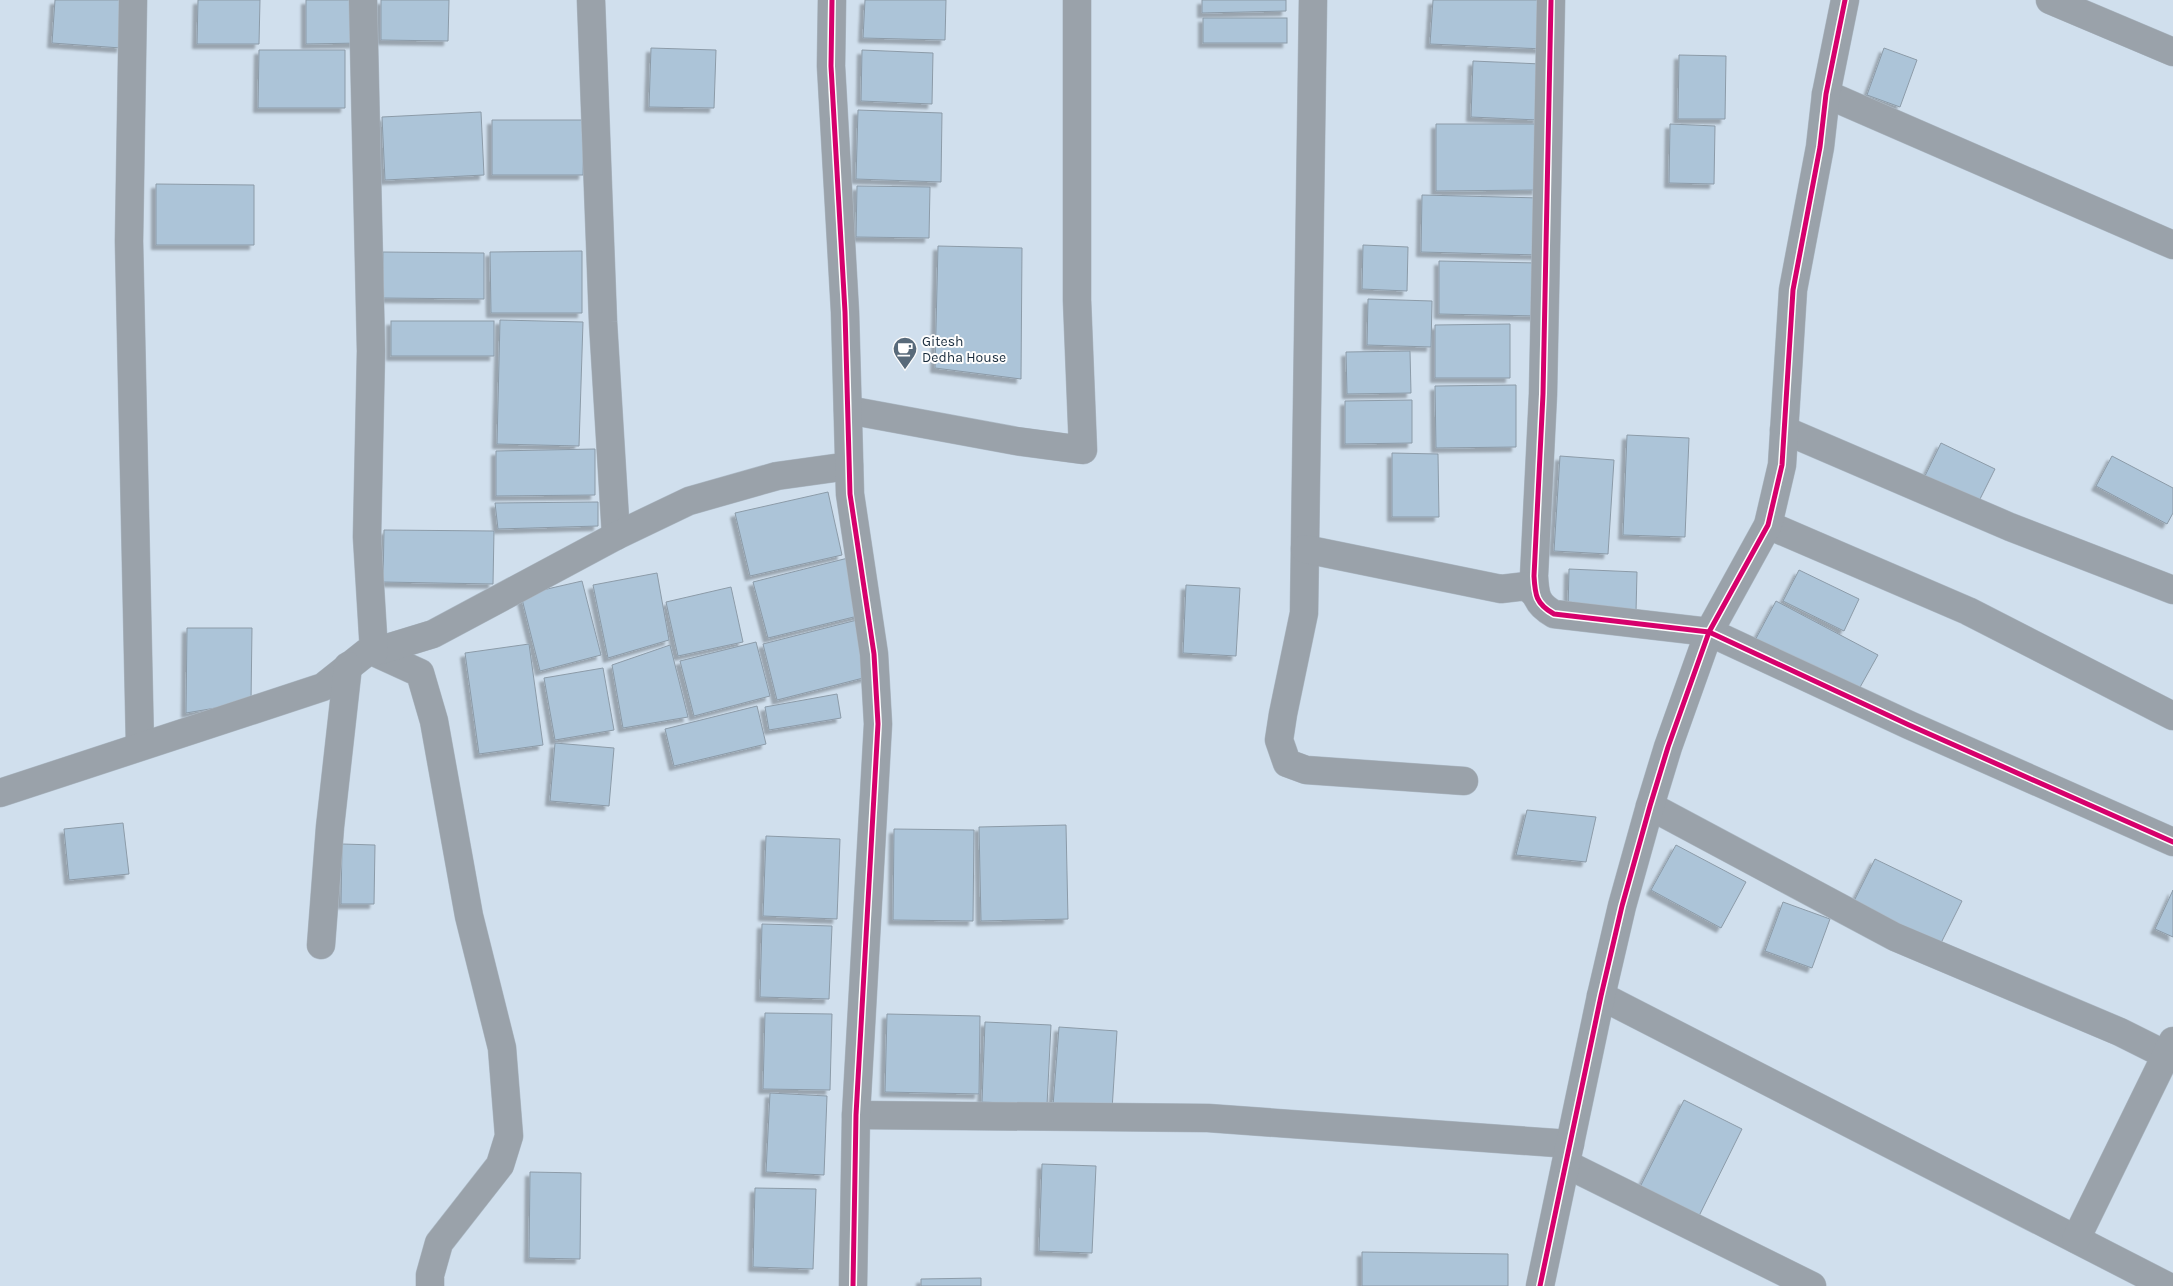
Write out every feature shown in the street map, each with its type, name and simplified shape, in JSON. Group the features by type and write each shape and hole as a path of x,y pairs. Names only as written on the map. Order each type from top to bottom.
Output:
{"street":[{"path":"133,0 129,241 140,746"},
{"path":"362,0 371,351 367,537 374,652"},
{"path":"591,0 602,322 616,536"},
{"path":"832,0 831,66 845,312 850,494 874,654 878,724 856,1114 853,1286"},
{"path":"848,410 1016,441 1083,450 1077,300 1077,0"},
{"path":"1313,0 1304,613 1282,714 1280,740 1288,763 1306,770 1464,781"},
{"path":"1535,594 1542,394 1551,0"},
{"path":"1540,1286 1601,996 1622,906 1650,806 1668,747 1709,632 1768,525 1782,466 1793,290 1820,147 1826,94 1845,0"},
{"path":"2050,0 2173,52"},
{"path":"1826,94 2173,245"},
{"path":"1784,430 2010,527 2173,590"},
{"path":"0,793 323,687 367,652 374,652 433,634 616,536 690,501 777,476 849,466"},
{"path":"1768,525 1968,611 2173,716"},
{"path":"1305,549 1502,589 1527,586 1535,594 1543,608 1554,614 1709,632 1909,725 2173,842"},
{"path":"374,652 420,673 434,721 469,916 502,1048 506,1089 509,1136 500,1165 439,1243 430,1275 430,1286"},
{"path":"321,945 330,827 348,666"},
{"path":"1650,806 1895,937 2120,1032 2170,1048 2076,1239"},
{"path":"1601,996 2167,1286"},
{"path":"856,1114 1208,1118 1568,1154 1812,1286"}],"building":[{"path":"55,0 125,0 121,48 52,43"},
{"path":"198,0 260,0 259,44 197,44"},
{"path":"306,0 360,0 361,43 306,44"},
{"path":"381,0 449,0 448,41 381,40"},
{"path":"865,0 946,0 945,40 863,38"},
{"path":"1202,0 1286,0 1286,11 1202,13"},
{"path":"1433,0 1546,0 1544,49 1430,44"},
{"path":"1203,18 1287,18 1287,43 1203,43"},
{"path":"651,48 716,50 714,108 649,107"},
{"path":"1884,48 1917,60 1900,107 1867,95"},
{"path":"259,50 345,50 345,108 258,108"},
{"path":"862,50 933,53 932,104 861,101"},
{"path":"1679,55 1726,56 1725,119 1678,119"},
{"path":"1473,61 1541,64 1538,120 1471,117"},
{"path":"858,110 942,113 941,182 856,179"},
{"path":"481,112 484,175 385,180 382,117"},
{"path":"492,120 584,120 583,175 492,175"},
{"path":"1436,124 1536,124 1537,190 1436,191"},
{"path":"1670,124 1715,126 1714,184 1669,183"},
{"path":"156,184 254,185 254,245 156,245"},
{"path":"857,186 930,187 929,238 856,237"},
{"path":"1422,195 1540,198 1539,255 1421,252"},
{"path":"1363,245 1408,247 1407,291 1362,289"},
{"path":"938,246 1022,248 1021,379 935,368"},
{"path":"582,251 582,313 491,313 490,252"},
{"path":"383,252 484,253 484,299 383,298"},
{"path":"1439,261 1538,263 1537,316 1439,314"},
{"path":"1368,299 1432,301 1431,347 1367,345"},
{"path":"500,320 583,322 579,446 497,444"},
{"path":"391,321 494,321 494,356 391,356"},
{"path":"1510,324 1510,378 1435,378 1435,325"},
{"path":"1410,351 1411,393 1347,394 1346,352"},
{"path":"1516,385 1516,447 1436,448 1435,386"},
{"path":"1412,400 1412,443 1345,444 1345,401"},
{"path":"1627,435 1689,438 1685,537 1623,535"},
{"path":"1941,443 1995,469 1976,507 1922,482"},
{"path":"595,449 595,495 496,496 496,451"},
{"path":"1392,453 1438,454 1439,517 1392,517"},
{"path":"1560,456 1614,460 1608,554 1554,551"},
{"path":"2112,456 2173,488 2173,513 2167,524 2096,486"},
{"path":"828,492 842,555 750,576 735,513"},
{"path":"598,502 598,526 498,529 495,503"},
{"path":"384,530 494,531 493,584 383,582"},
{"path":"848,558 862,615 768,638 753,582"},
{"path":"1569,569 1637,572 1636,612 1568,610"},
{"path":"1799,570 1859,599 1844,631 1783,601"},
{"path":"657,573 669,640 608,658 593,585"},
{"path":"582,581 601,655 540,671 521,595"},
{"path":"1186,585 1240,588 1236,656 1183,653"},
{"path":"731,587 743,642 678,656 666,602"},
{"path":"1776,601 1878,655 1854,698 1753,644"},
{"path":"857,620 871,676 777,700 763,644"},
{"path":"187,628 252,628 251,702 186,713"},
{"path":"756,642 770,696 694,716 680,661"},
{"path":"529,644 543,745 479,754 465,653"},
{"path":"670,645 688,717 623,728 612,665"},
{"path":"603,668 614,730 555,740 544,678"},
{"path":"837,694 841,718 769,730 765,707"},
{"path":"757,706 766,744 674,766 665,729"},
{"path":"555,743 614,748 609,806 550,801"},
{"path":"1527,810 1596,817 1586,862 1516,855"},
{"path":"123,823 129,874 69,880 64,829"},
{"path":"1066,825 1068,919 981,921 979,827"},
{"path":"894,829 974,830 973,921 893,920"},
{"path":"766,836 840,839 837,919 763,916"},
{"path":"342,844 375,845 374,904 341,904"},
{"path":"1676,845 1746,882 1721,928 1651,890"},
{"path":"1875,859 1962,901 1938,949 1851,907"},
{"path":"2173,890 2173,937 2155,929"},
{"path":"1783,902 1830,919 1812,968 1765,951"},
{"path":"762,924 832,926 829,999 760,997"},
{"path":"765,1013 832,1014 830,1090 763,1089"},
{"path":"887,1014 980,1016 979,1094 885,1092"},
{"path":"985,1022 1051,1025 1047,1105 982,1102"},
{"path":"1059,1027 1117,1031 1112,1110 1053,1106"},
{"path":"770,1093 827,1096 824,1175 766,1172"},
{"path":"1684,1100 1742,1129 1698,1218 1639,1189"},
{"path":"1042,1164 1096,1166 1092,1253 1039,1251"},
{"path":"530,1172 581,1173 580,1259 529,1258"},
{"path":"755,1188 816,1189 813,1269 753,1267"},
{"path":"1362,1252 1508,1254 1508,1286 1362,1286"},
{"path":"981,1278 981,1286 921,1286 921,1279"}],"cycle path":[{"path":"832,0 831,66 845,312 850,494 874,654 878,724 856,1115 853,1286"},
{"path":"1551,0 1543,394 1534,576 1536,594 1540,603 1554,614 1709,632 1909,725 2173,842"},
{"path":"1540,1286 1601,996 1622,906 1650,806 1668,747 1709,632 1768,525 1782,465 1793,290 1820,147 1826,94 1845,0"}],"place":[{"name":"Gitesh Dedha House","path":"905,370"}]}
